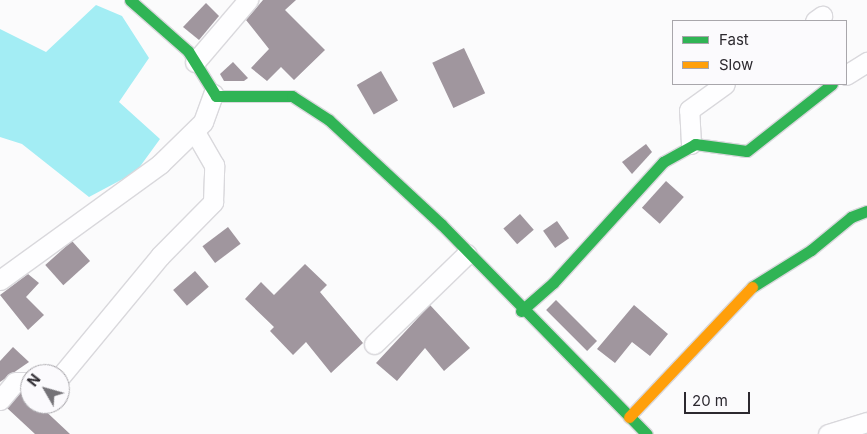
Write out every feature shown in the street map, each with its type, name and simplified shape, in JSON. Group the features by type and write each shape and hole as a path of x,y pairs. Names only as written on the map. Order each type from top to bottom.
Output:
{"street":[{"path":"195,62 248,0"},
{"path":"138,2 195,62 213,94 228,100 292,96 313,106 404,187 521,311 647,434"},
{"path":"847,74 867,62"},
{"path":"691,144 689,110 724,85"},
{"path":"521,311 553,283 654,171 691,144 747,151 831,85"},
{"path":"0,280 135,184 195,132 213,94"},
{"path":"70,366 155,262 213,202 214,166 195,132"},
{"path":"629,417 745,291 811,250 851,217 867,211"},
{"path":"374,344 467,254"},
{"path":"0,400 15,382 20,382"},
{"path":"828,434 867,422"}],"water":[{"path":"96,5 122,16 149,58 119,102 160,139 136,172 89,197 22,144 0,137 0,29 46,52"}],"building":[{"path":"263,0 296,0 285,10 325,50 294,80 281,67 267,81 251,68 269,49 246,20"},
{"path":"206,3 219,16 199,40 183,27"},
{"path":"464,48 485,93 453,108 432,63"},
{"path":"233,62 248,78 244,81 224,81 220,74"},
{"path":"381,71 398,100 374,114 357,85"},
{"path":"646,144 652,152 632,174 622,162"},
{"path":"666,181 684,197 660,224 642,208"},
{"path":"520,214 534,230 517,244 503,228"},
{"path":"557,221 569,238 555,248 543,231"},
{"path":"228,227 241,244 215,263 202,246"},
{"path":"72,241 90,261 63,285 45,265"},
{"path":"305,264 327,285 320,292 363,343 331,373 306,342 293,355 270,331 274,327 245,299 261,282 274,295"},
{"path":"195,271 209,287 187,306 173,290"},
{"path":"28,274 39,283 26,297 44,315 28,330 0,295"},
{"path":"556,300 597,341 587,351 546,310"},
{"path":"430,305 470,348 444,371 425,348 397,381 376,363"},
{"path":"634,305 668,334 650,356 632,342 615,363 597,349"},
{"path":"13,347 29,362 20,364 20,368 0,382 0,361"},
{"path":"20,393 20,414 49,414 70,434 35,434 7,408"}],"traffic: fast":[{"path":"130,0 188,51 216,96 292,96 329,120 441,224 647,434"},
{"path":"521,311 553,283 663,162 695,144 747,151 831,85"},
{"path":"752,287 811,250 851,217 867,211"}],"traffic: slow":[{"path":"629,417 752,287"}]}
